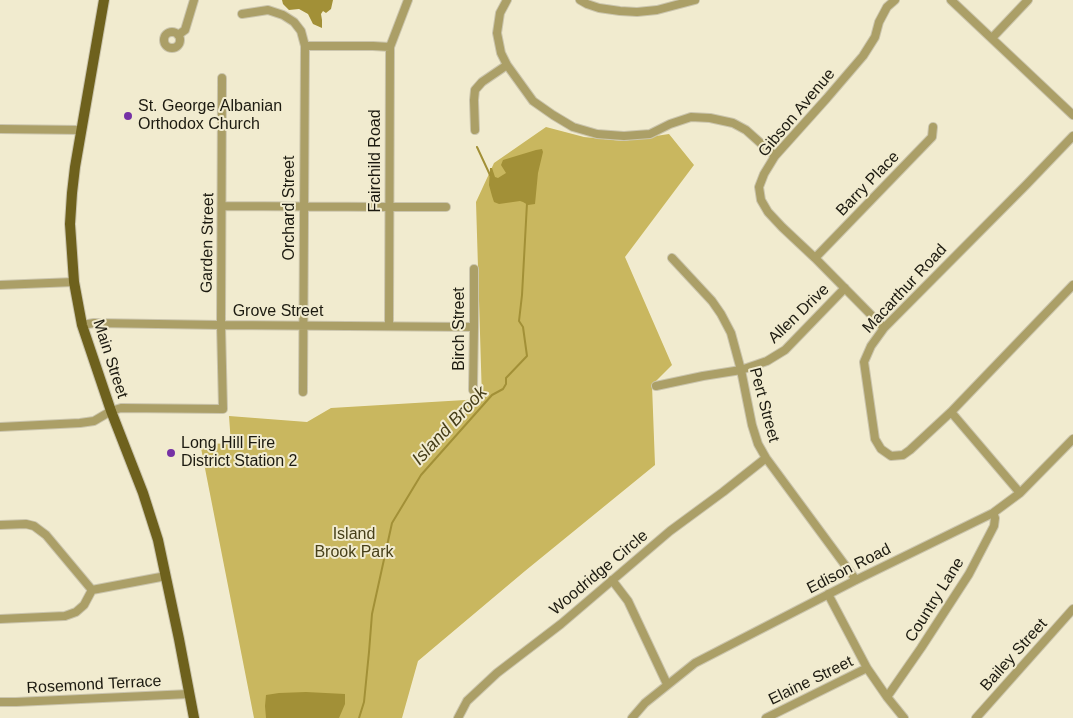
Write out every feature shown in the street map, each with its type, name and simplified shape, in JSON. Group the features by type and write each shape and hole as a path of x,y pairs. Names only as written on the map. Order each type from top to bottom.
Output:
{"main road":[{"name":"Main Street","path":"104,0 72,193 70,224 74,282 82,326 154,529 166,576 194,718"}],"street":[{"path":"178,35 185,30 194,0"},
{"name":"Fairchild Road","path":"389,326 390,47 408,0"},
{"path":"507,0 500,12 496,33 500,53 533,102 552,115 574,127 597,134 624,136 650,134 670,124 691,117 710,118 733,123 746,130 775,156"},
{"path":"580,0 599,8 637,12 658,10 695,0"},
{"name":"Gibson Avenue","path":"884,328 768,212 761,200 760,187 764,174 775,156 862,56 875,37 878,22 887,7 895,0"},
{"path":"951,0 1073,115"},
{"path":"992,38 1028,0"},
{"name":"Orchard Street","path":"242,14 268,10 283,15 294,22 301,31 305,46 303,392"},
{"path":"305,46 390,47"},
{"path":"475,130 475,90 482,82 507,65"},
{"name":"Garden Street","path":"111,411 121,408 222,409 220,325 222,78"},
{"name":"Barry Place","path":"815,258 932,138 933,127"},
{"path":"0,129 82,130"},
{"name":"Macarthur Road","path":"1073,136 884,328 871,346 864,362 875,439 881,449 891,456 903,455 951,412 1073,285"},
{"path":"222,206 446,207"},
{"name":"Pert Street","path":"672,258 712,301 730,333 742,370 752,425 758,444 766,458 856,580"},
{"name":"Birch Street","path":"473,390 474,269"},
{"path":"0,285 74,282"},
{"name":"Allen Drive","path":"656,386 742,370 766,362 785,350 845,288"},
{"name":"Grove Street","path":"82,326 94,323 474,327"},
{"path":"0,427 94,421 111,411"},
{"path":"951,412 1020,493"},
{"name":"Edison Road","path":"632,718 644,703 695,663 828,594 992,513 1020,493 1073,439"},
{"name":"Woodridge Circle","path":"458,718 467,701 497,673 560,624 670,530 766,458"},
{"name":"Country Lane","path":"887,697 969,574 994,526 995,518 992,513"},
{"path":"0,526 26,524 34,526 46,535 92,590"},
{"path":"92,590 166,576"},
{"path":"612,580 628,601 667,684"},
{"path":"0,619 65,616 76,612 84,605 92,590"},
{"path":"828,594 867,668 904,718"},
{"name":"Bailey Street","path":"976,718 1073,609"},
{"name":"Elaine Street","path":"766,718 867,668"},
{"name":"Rosemond Terrace","path":"0,702 189,694"}],"green space":[{"name":"Island Brook Park","path":"546,127 584,137 623,141 669,134 694,165 625,257 672,365 652,385 655,465 418,661 402,718 254,718 200,443 231,444 229,416 307,422 331,408 482,399 476,202 494,163"}],"shaded area":[{"path":"282,0 333,0 331,9 326,13 323,11 321,14 322,28 313,24 308,14 299,9 289,10"},
{"path":"542,149 535,204 528,205 520,201 499,204 494,202 489,185 490,168 492,168 495,177 498,178 506,173 501,165 503,160"},
{"path":"306,692 345,694 345,704 339,718 266,718 266,695"}],"waterway":[{"name":"Island Brook","path":"477,147 490,175"},
{"name":"Island Brook","path":"359,718 364,702 372,614 392,523 421,475 492,395 503,389 506,384 506,378 527,356 523,327 519,321 527,203"}],"place":[{"name":"St. George Albanian Orthodox Church","path":"128,116"},
{"name":"Long Hill Fire District Station 2","path":"171,453"}]}
